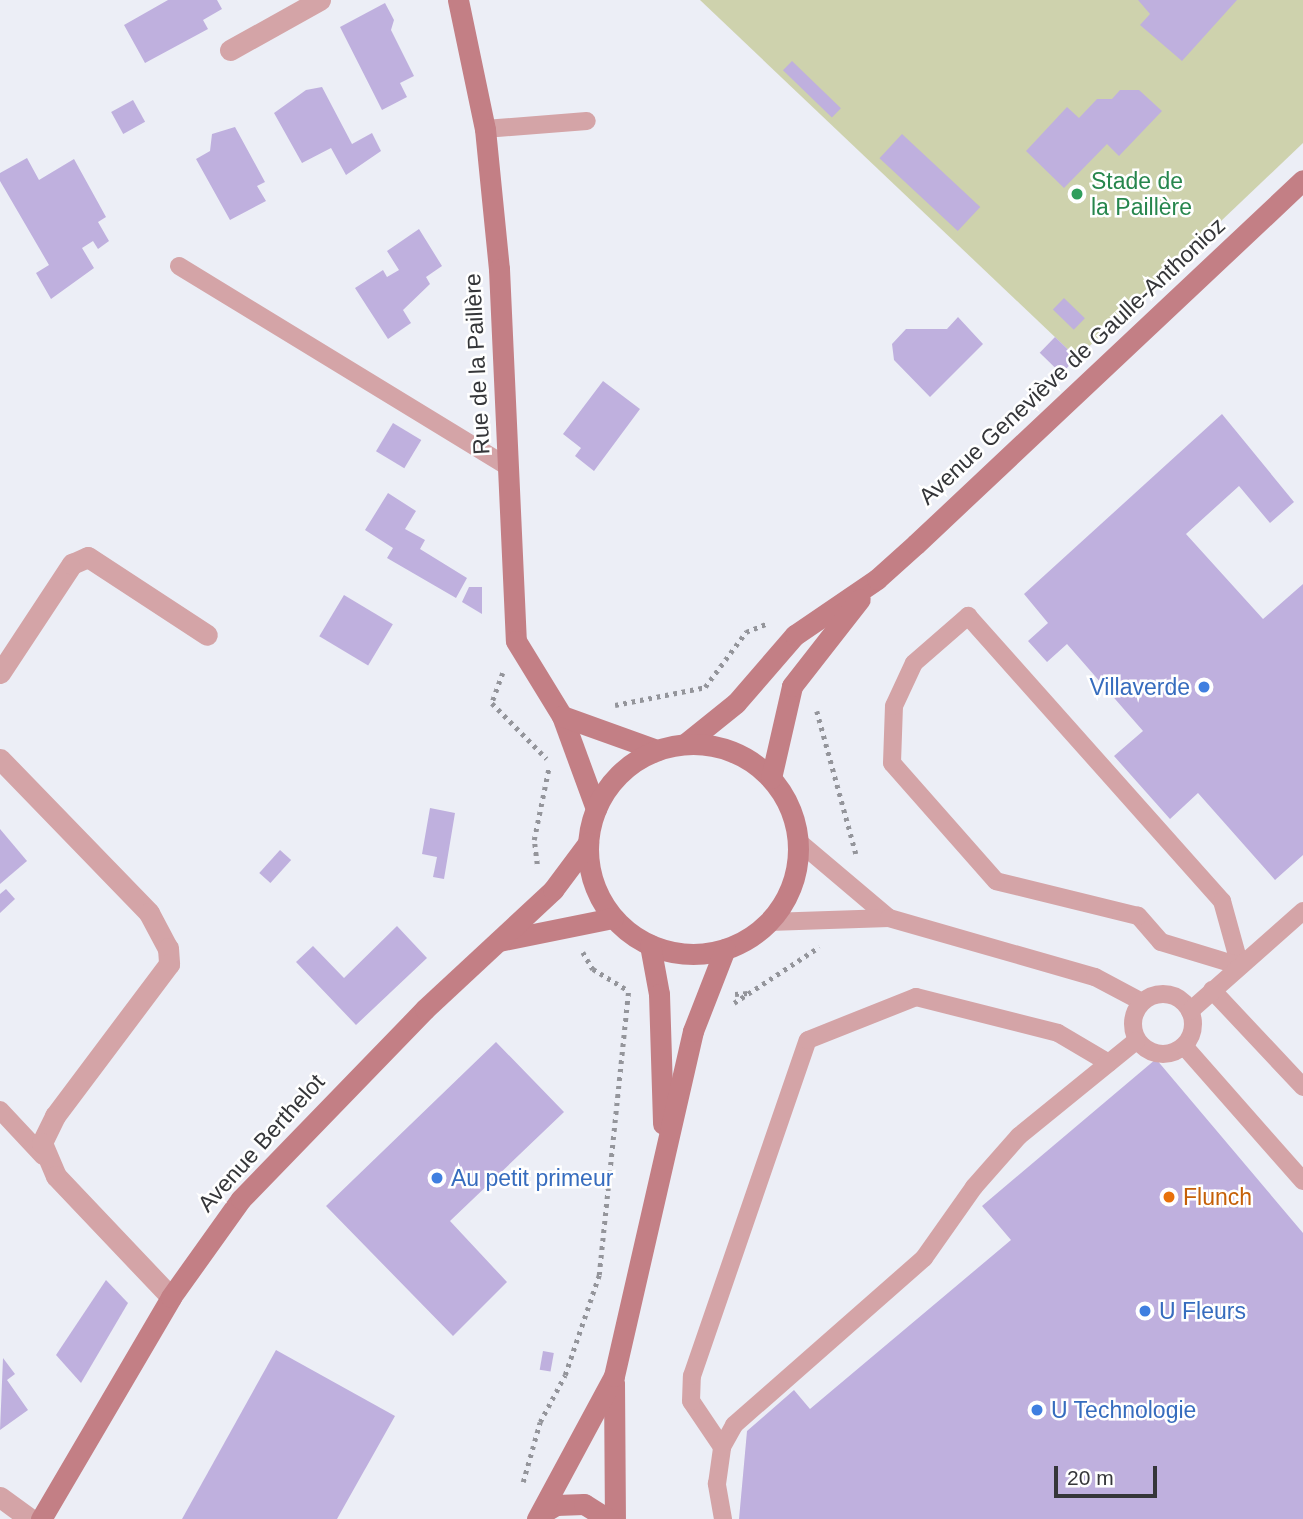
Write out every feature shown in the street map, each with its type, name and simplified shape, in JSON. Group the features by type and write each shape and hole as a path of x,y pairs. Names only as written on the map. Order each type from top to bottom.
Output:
{"main road":[{"name":"Rue de la Paillère","path":"457,0 485,129 499,269 516,641 562,716 596,809"},
{"name":"Avenue Geneviève de Gaulle-Anthonioz","path":"771,778 792,686 877,579 1303,180"},
{"name":"Avenue Geneviève de Gaulle-Anthonioz","path":"684,744 736,703 795,635 877,579"},
{"path":"562,716 657,750"},
{"path":"684,744 732,751 771,778 794,818 798,841 796,871 769,922 725,949 700,954 650,945 613,918 590,870 588,844 596,809 610,784 657,750 684,744"},
{"name":"Avenue Berthelot","path":"41,1519 171,1297 241,1199 281,1154 494,942 553,890 588,844"},
{"path":"494,942 613,918"},
{"path":"650,945 659,994 664,1154"},
{"path":"615,1519 614,1376 693,1031 725,949"},
{"path":"540,1516 614,1376"},
{"path":"540,1516 556,1505 584,1504 608,1519"}],"street":[{"path":"230,51 320,0"},
{"path":"0,673 72,564 88,557 208,635"},
{"path":"0,759 149,913 169,948 169,964 55,1116 42,1143 43,1156 171,1297"},
{"path":"0,1497 30,1519"}],"lane":[{"path":"485,129 587,121"},
{"path":"179,266 508,467"},
{"path":"968,616 1222,901 1240,966 1161,942 1138,916 996,881 892,763 894,706 914,663 968,616"},
{"path":"798,841 889,918"},
{"path":"1190,1010 1303,911"},
{"path":"769,922 889,918 1095,977 1142,1002"},
{"path":"1212,990 1303,1087"},
{"path":"1168,994 1190,1010 1193,1029 1184,1046 1159,1055 1136,1041 1132,1020 1142,1002 1168,994"},
{"path":"722,1447 691,1401 692,1376 808,1040 916,998 1058,1033 1109,1063"},
{"path":"723,1519 718,1484 722,1447 734,1425 924,1258 974,1187 1020,1136 1136,1041"},
{"path":"1184,1046 1303,1181"},
{"path":"0,1110 43,1156"}],"path":[{"path":"516,641 492,703 550,762 548,785"},
{"path":"519,1496 540,1422 565,1375 599,1275 628,991 593,969 584,955"}],"green space":[{"name":"Stade de la Paillère","path":"700,0 1303,0 1303,143 1077,358"}],"building":[{"path":"168,0 217,0 222,9 203,20 208,29 145,63 124,25"},
{"path":"1138,0 1237,0 1182,61 1140,25 1150,14"},
{"path":"385,3 394,20 391,30 414,76 400,83 407,97 382,110 340,27"},
{"path":"792,61 841,108 832,118 783,70"},
{"path":"322,87 352,144 372,133 381,151 346,175 331,148 302,163 274,113 306,90"},
{"path":"1120,90 1139,90 1162,111 1119,156 1107,144 1064,188 1026,151 1067,107 1079,118 1097,99 1112,99"},
{"path":"133,100 145,122 123,134 111,112"},
{"path":"235,127 265,182 257,186 266,201 230,220 196,159 210,151 212,134"},
{"path":"902,134 980,207 958,231 879,158"},
{"path":"27,158 39,180 74,159 106,217 98,222 109,241 98,249 93,241 82,248 94,268 51,299 36,273 49,265 0,181 0,173"},
{"path":"419,229 442,266 426,277 430,284 403,310 411,323 388,339 355,288 383,270 387,277 399,270 387,251"},
{"path":"1064,298 1085,318 1074,330 1053,310"},
{"path":"958,317 983,344 930,397 894,360 892,344 906,329 947,329"},
{"path":"1055,337 1077,358 1061,374 1040,353"},
{"path":"603,381 640,409 594,471 575,456 581,448 563,434"},
{"name":"Villaverde","path":"1222,414 1294,502 1270,523 1239,486 1186,534 1263,619 1303,584 1303,855 1275,880 1198,793 1170,819 1114,756 1143,731 1067,644 1047,662 1028,641 1048,623 1024,594"},
{"path":"393,423 421,440 404,468 376,451"},
{"path":"388,493 416,511 405,529 425,540 420,549 467,578 456,598 387,558 393,548 365,530"},
{"path":"469,587 482,587 482,614 462,602"},
{"path":"344,595 393,624 368,666 319,636"},
{"path":"430,808 455,813 444,879 433,877 437,857 422,854"},
{"path":"0,829 27,861 0,884"},
{"path":"280,850 291,860 270,883 259,873"},
{"path":"6,889 15,899 0,913 0,894"},
{"path":"397,926 427,958 356,1025 296,962 313,946 344,978"},
{"path":"496,1042 564,1112 450,1221 507,1282 453,1336 326,1206"},
{"path":"1156,1059 1303,1233 1303,1519 739,1519 747,1431 794,1390 810,1409 1011,1240 982,1206"},
{"path":"106,1280 128,1303 81,1383 56,1355"},
{"path":"276,1350 395,1416 337,1519 182,1519"},
{"path":"543,1351 554,1353 551,1372 540,1370"},
{"path":"3,1358 15,1374 7,1380 28,1410 0,1430"}],"place":[{"name":"Stade de la Paillère","path":"1077,194"},
{"name":"Villaverde","path":"1204,687"},
{"name":"Au petit primeur","path":"437,1178"},
{"name":"Flunch","path":"1169,1197"},
{"name":"U Fleurs","path":"1145,1311"},
{"name":"U Technologie","path":"1037,1410"}]}
